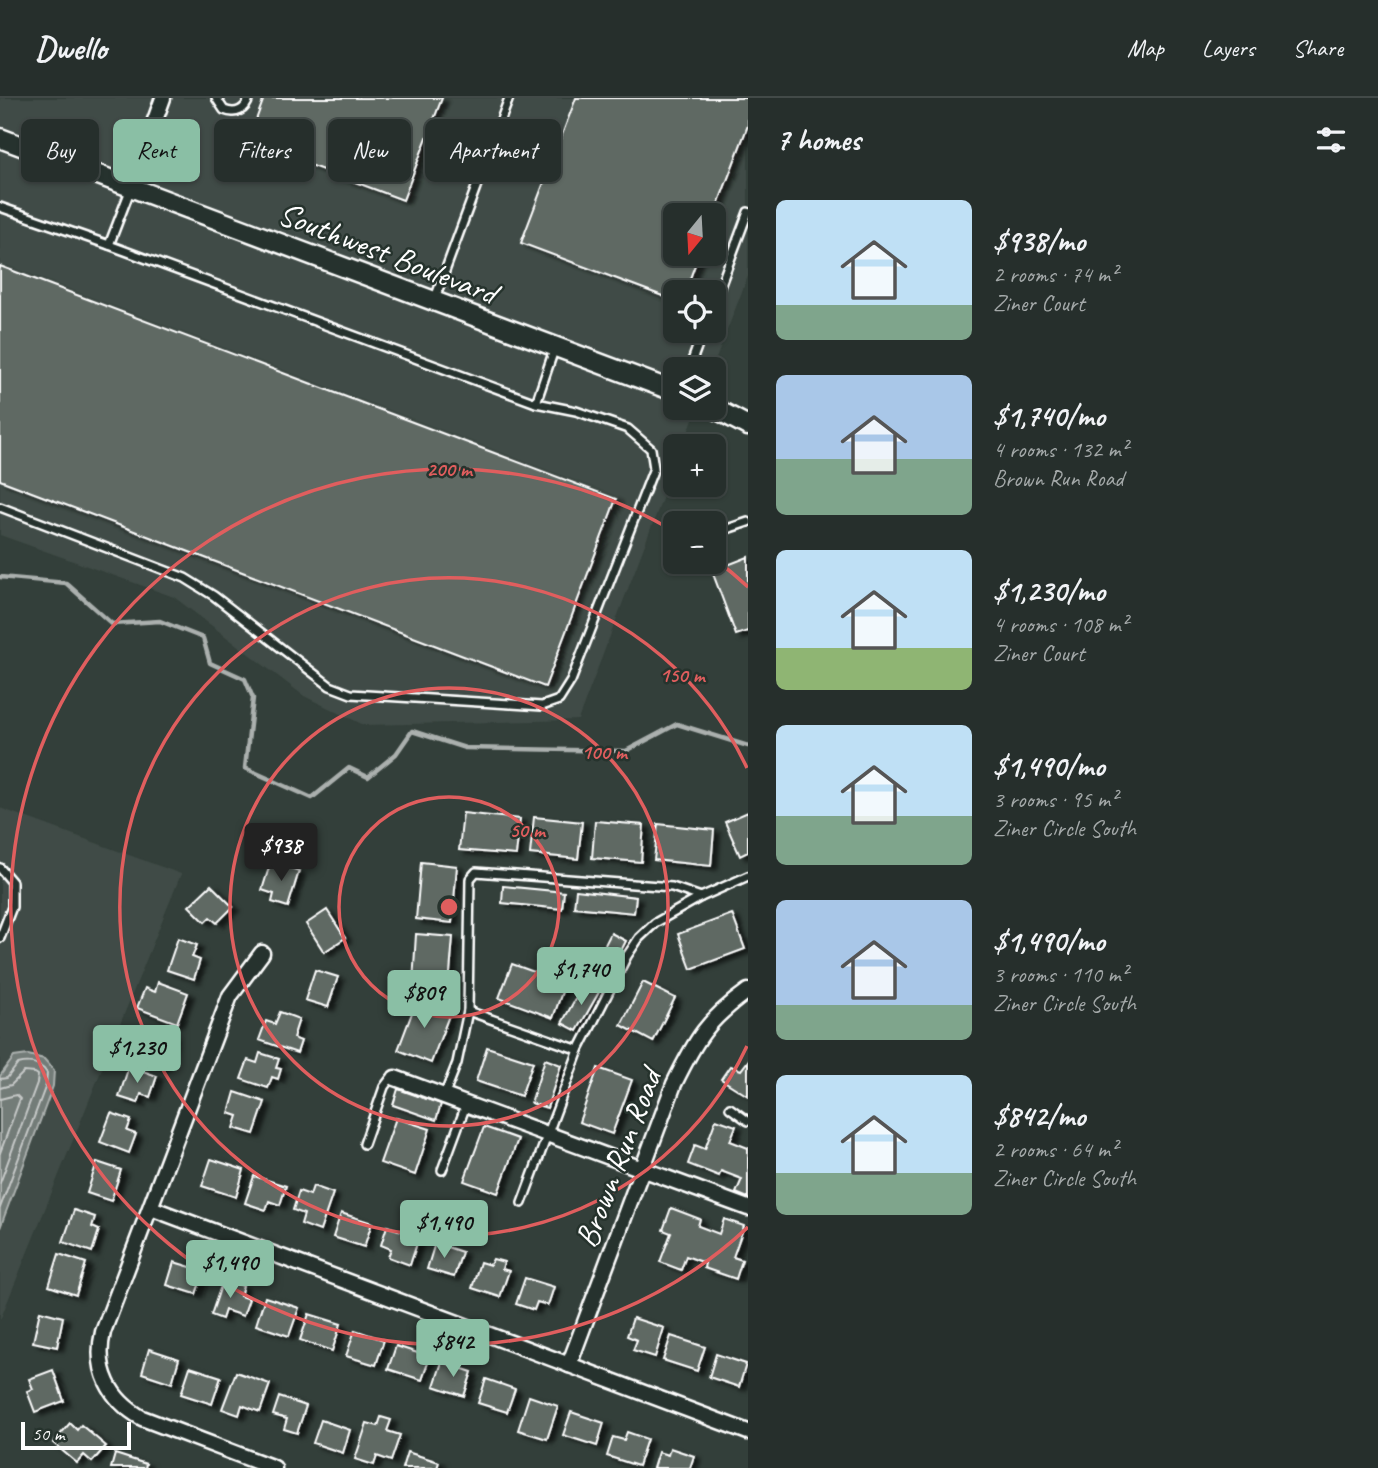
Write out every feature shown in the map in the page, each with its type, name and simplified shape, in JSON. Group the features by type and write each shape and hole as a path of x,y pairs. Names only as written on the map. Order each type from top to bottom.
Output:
{"street":[{"path":"131,187 163,98"},
{"name":"Southwest Boulevard","path":"0,138 663,387"},
{"path":"726,414 748,426"},
{"path":"262,953 230,996 103,1332 100,1355 106,1383 121,1404 142,1418 274,1468"},
{"name":"Brown Run Road","path":"569,1365 674,1084 700,1035 718,1012 748,991"},
{"path":"395,1078 748,1208"},
{"path":"151,1208 748,1432"}],"lane":[{"path":"216,98 224,110 234,113 244,108 250,98"},
{"path":"434,301 509,98"},
{"path":"110,245 131,187"},
{"path":"0,207 536,403 576,411 628,429 651,449 654,468 571,681 559,700 542,706 351,694 330,686 214,596 185,578 0,507"},
{"path":"723,280 748,212"},
{"path":"536,403 555,347"},
{"path":"726,529 748,522"},
{"path":"0,868 12,882 12,907 0,938"},
{"path":"443,1096 457,1063 468,1011 470,879 476,872 672,887 701,897"},
{"path":"522,1203 579,1050 595,1015 639,938 655,923 701,897 748,876"},
{"path":"468,1011 579,1050"},
{"path":"364,1144 384,1087 390,1079 395,1078"},
{"path":"442,1171 466,1104"},
{"path":"730,1108 748,1121"}],"shaded area":[{"path":"0,98 748,98 748,276 726,333 726,280 663,280 663,343 722,343 717,357 663,357 663,420 693,420 687,434 663,434 663,497 578,720 364,725 304,696 174,597 0,535"},
{"path":"0,808 181,874 0,1320"}],"water":[{"path":"28,1055 44,1059 54,1070 53,1086 0,1228 0,1076 14,1057"}],"building":[{"path":"264,98 442,98 434,119 425,119 425,142 411,179 411,119 328,119 328,172 314,167 314,119 256,119"},
{"path":"576,98 748,98 748,125 719,203 663,203 663,266 695,266 689,280 663,280 663,296 521,243 544,182 561,182 561,138"},
{"path":"355,182 410,182 403,200"},
{"path":"0,266 616,499 545,687 0,480"},
{"path":"748,557 748,631 736,635 713,574 726,574 726,566"},
{"path":"748,812 748,852 740,856 725,822"},
{"path":"463,813 520,819 516,855 459,850"},
{"path":"534,817 582,822 578,859 530,854"},
{"path":"595,821 644,825 641,862 592,858"},
{"path":"658,824 714,830 711,866 654,860"},
{"path":"271,861 299,871 288,907 272,902 274,894 262,890"},
{"path":"421,862 457,866 452,923 416,919"},
{"path":"211,885 233,907 217,923 210,917 205,922 189,906"},
{"path":"503,886 564,892 562,909 502,903"},
{"path":"576,890 636,897 634,913 574,907"},
{"path":"327,910 345,938 324,952 306,924"},
{"path":"732,914 745,949 691,969 678,934"},
{"path":"611,933 626,941 605,982 590,974"},
{"path":"416,934 453,937 449,985 413,983"},
{"path":"178,938 197,945 192,957 200,960 194,979 167,970"},
{"path":"512,964 565,983 553,1018 499,998"},
{"path":"315,970 338,977 328,1007 305,1000"},
{"path":"158,982 188,993 177,1023 137,1008 145,988 155,992"},
{"path":"643,982 675,998 653,1042 621,1025"},
{"path":"584,983 599,992 577,1031 562,1023"},
{"path":"418,997 451,1010 431,1063 398,1050"},
{"path":"280,1012 299,1019 293,1038 301,1041 297,1053 259,1040 266,1021 275,1024"},
{"path":"148,1028 172,1036 162,1067 138,1059"},
{"path":"487,1047 533,1062 521,1096 476,1081"},
{"path":"260,1053 279,1059 276,1068 281,1069 278,1079 272,1077 268,1088 241,1079 248,1060 257,1063"},
{"path":"545,1059 561,1065 547,1108 531,1103"},
{"path":"748,1061 748,1096 721,1079 730,1066 741,1070"},
{"path":"129,1066 157,1076 150,1097 141,1094 138,1103 119,1097"},
{"path":"598,1068 632,1080 612,1134 579,1122"},
{"path":"398,1089 441,1104 436,1120 393,1105"},
{"path":"235,1092 265,1102 254,1134 234,1128 238,1116 229,1113"},
{"path":"111,1113 131,1120 127,1131 136,1134 129,1153 100,1142"},
{"path":"396,1118 430,1129 415,1175 380,1163"},
{"path":"716,1119 736,1126 730,1141 748,1148 748,1198 736,1193 742,1179 721,1171 719,1176 688,1164 695,1145 705,1149"},
{"path":"484,1127 518,1139 498,1193 464,1181"},
{"path":"211,1159 244,1170 236,1197 202,1186"},
{"path":"97,1162 121,1170 111,1201 87,1193"},
{"path":"254,1176 286,1186 280,1205 269,1201 266,1210 245,1203"},
{"path":"313,1186 333,1193 320,1231 301,1224 304,1214 293,1210 299,1191 310,1195"},
{"path":"671,1208 700,1219 698,1226 719,1234 724,1219 744,1226 733,1257 742,1260 736,1279 704,1268 705,1263 686,1256 681,1270 660,1262 671,1233 663,1230"},
{"path":"74,1210 95,1217 92,1227 99,1230 92,1252 63,1242"},
{"path":"341,1213 372,1223 364,1247 333,1237"},
{"path":"387,1226 419,1237 410,1265 388,1257 391,1249 381,1245"},
{"path":"435,1243 462,1252 454,1277 427,1269"},
{"path":"59,1254 86,1263 76,1295 49,1286"},
{"path":"493,1259 504,1262 502,1269 509,1271 500,1297 472,1288 480,1262 490,1265"},
{"path":"174,1262 204,1271 196,1294 167,1285"},
{"path":"525,1278 554,1287 548,1305 537,1302 534,1310 516,1304"},
{"path":"223,1280 243,1286 240,1296 249,1299 243,1316 225,1310 222,1319 211,1315"},
{"path":"265,1297 299,1308 289,1336 256,1325"},
{"path":"40,1311 63,1317 57,1347 33,1342"},
{"path":"309,1314 341,1324 332,1351 300,1340"},
{"path":"633,1318 664,1328 655,1357 633,1350 637,1340 627,1336"},
{"path":"355,1330 384,1340 376,1365 346,1356"},
{"path":"671,1336 705,1347 697,1371 663,1360"},
{"path":"396,1346 430,1357 422,1380 388,1369"},
{"path":"149,1349 179,1359 172,1383 142,1373"},
{"path":"716,1354 746,1364 739,1387 709,1377"},
{"path":"442,1362 472,1372 464,1396 434,1386"},
{"path":"190,1367 221,1377 212,1404 181,1394"},
{"path":"53,1370 64,1401 35,1412 27,1391 33,1389 29,1379"},
{"path":"236,1372 270,1384 260,1412 242,1405 239,1415 222,1409"},
{"path":"486,1379 515,1389 507,1412 478,1403"},
{"path":"529,1396 558,1406 547,1439 518,1430"},
{"path":"279,1397 306,1406 297,1433 284,1429 287,1419 273,1415"},
{"path":"571,1412 604,1423 597,1446 563,1435"},
{"path":"381,1417 391,1420 387,1431 400,1435 391,1461 377,1456 374,1465 355,1459 367,1423 378,1426"},
{"path":"321,1420 350,1430 343,1453 313,1443"},
{"path":"70,1423 77,1430 81,1425 106,1446 92,1462 84,1455 77,1463 53,1443"},
{"path":"627,1432 647,1439 638,1466 607,1456 613,1437 624,1440"},
{"path":"670,1448 694,1456 690,1468 653,1468 658,1452 668,1455"},
{"path":"407,1452 439,1462 437,1468 402,1468"},
{"path":"115,1454 146,1464 145,1468 111,1468"}],"waterway":[{"path":"0,577 66,583 112,624 160,621 203,638 210,663 245,679 253,698 245,768 312,798 349,768 368,777 396,754 412,731 465,748 626,751 677,724 748,746"}]}
